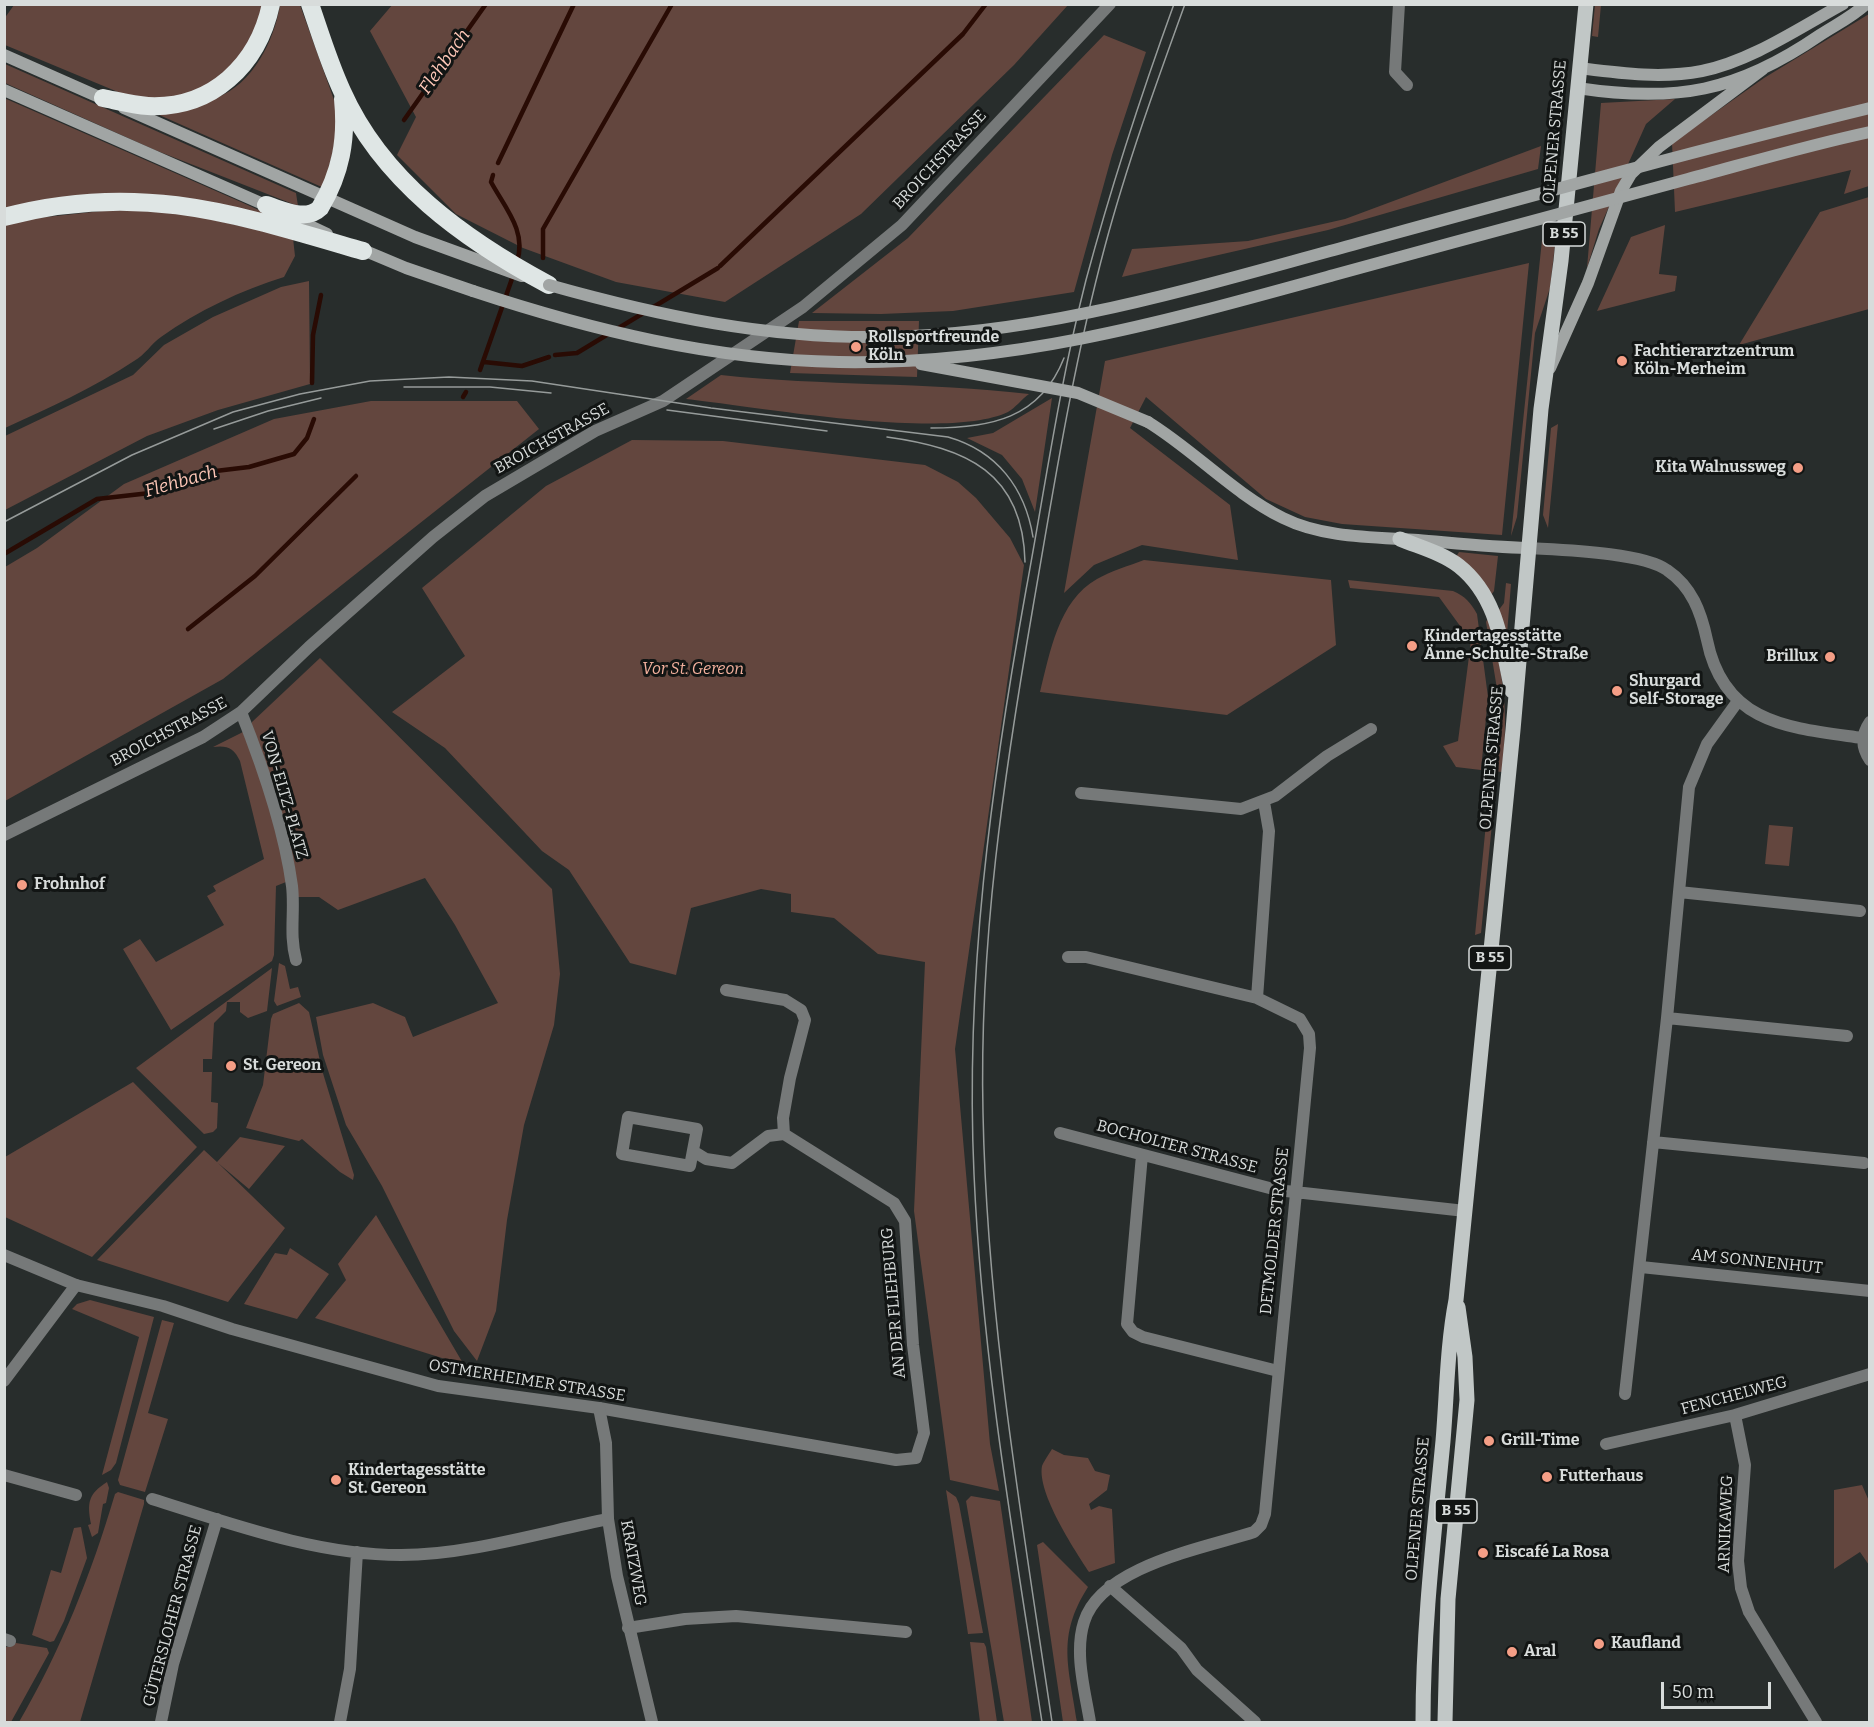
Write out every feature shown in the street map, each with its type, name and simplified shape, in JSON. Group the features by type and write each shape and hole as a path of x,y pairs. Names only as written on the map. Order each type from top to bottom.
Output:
{"highway":[{"path":"103,98 147,106 169,106 191,101 211,92 245,64 267,26 271,4"},
{"path":"310,4 342,92 368,135 411,189 484,256 549,285"},
{"path":"266,205 309,214 320,208 340,164 346,138 342,92"},
{"path":"4,217 54,206 90,202 162,202 233,213 363,251"}],"main road":[{"name":"OLPENER STRASSE","path":"1423,1722 1429,1590 1447,1400 1448,1355 1456,1300 1515,705 1544,380 1561,261 1586,4"},
{"path":"1578,68 1648,75 1703,71 1752,52 1843,4"},
{"path":"1544,380 1588,283 1621,192 1631,174 1659,147 1763,69 1806,45 1866,4"},
{"path":"4,55 326,199 484,256"},
{"path":"1577,88 1631,96 1665,95 1718,85 1763,69"},
{"path":"4,90 266,205 363,251 473,291 600,330 680,346 803,360 905,361 1044,347 1133,328 1869,132"},
{"path":"549,285 671,317 809,334 882,338 1013,327 1141,302 1869,108"},
{"path":"905,361 1054,387 1103,402 1148,422 1189,449 1250,498 1284,518 1327,532 1528,548"},
{"name":"B 55","path":"1400,539 1444,556 1459,566 1481,590 1494,614 1515,705"},
{"name":"OLPENER STRASSE","path":"1445,1722 1448,1599 1467,1400 1465,1357 1456,1300"},
{"path":"1447,1400 1450,1389 1458,1386 1464,1389 1467,1400"}],"street":[{"name":"BROICHSTRASSE","path":"4,835 202,737 241,712 309,646 433,537 485,496 595,431 650,408 682,389 802,307 902,225 1110,4"},
{"path":"1399,4 1395,72 1407,86"},
{"path":"1528,548 1638,559 1666,569 1694,598 1703,619 1715,667 1726,688 1738,701 1778,725 1862,738"},
{"path":"1625,1394 1641,1267 1689,787 1707,744 1738,701"},
{"name":"VON-ELTZ-PLATZ","path":"241,712 266,781 287,858 292,889 291,936 296,960"},
{"path":"1869,722 1862,738 1863,750 1869,760"},
{"path":"1081,793 1241,809 1264,802 1371,729"},
{"path":"1257,998 1269,831 1264,802"},
{"path":"1679,892 1860,911"},
{"name":"DETMOLDER STRASSE","path":"1068,957 1086,957 1257,998 1300,1019 1308,1034 1310,1048 1265,1514 1261,1525 1254,1532 1140,1568 1110,1586"},
{"path":"693,1151 706,1159 732,1163 768,1136 784,1134 783,1118 790,1078 805,1020 801,1010 785,1000 726,990"},
{"path":"1667,1018 1847,1036"},
{"path":"628,1117 697,1129 693,1151 690,1166 622,1154 628,1117"},
{"name":"BOCHOLTER STRASSE","path":"1060,1133 1277,1190 1297,1190 1318,1195 1465,1211"},
{"name":"AN DER FLIEHBURG","path":"784,1134 894,1203 904,1221 924,1433 916,1458"},
{"path":"1653,1142 1864,1163"},
{"path":"1142,1155 1127,1324 1133,1332 1143,1337 1278,1371"},
{"name":"OSTMERHEIMER STRASSE","path":"4,1255 76,1285 163,1306 231,1329 438,1386 599,1408 896,1460 916,1458"},
{"name":"AM SONNENHUT","path":"1641,1267 1869,1291"},
{"path":"4,1381 76,1285"},
{"name":"FENCHELWEG","path":"1606,1444 1735,1415 1869,1374"},
{"name":"KRATZWEG","path":"599,1408 606,1443 608,1519 628,1628 652,1722"},
{"name":"ARNIKAWEG","path":"1735,1415 1745,1466 1738,1561 1741,1588 1749,1612 1815,1722"},
{"path":"4,1474 76,1495"},
{"name":"GÜTERSLOHER STRASSE","path":"152,1499 279,1536 357,1552 400,1555 446,1551 608,1519"},
{"name":"GÜTERSLOHER STRASSE","path":"160,1722 173,1665 217,1519"},
{"path":"340,1722 350,1669 357,1552"},
{"path":"1090,1722 1081,1663 1081,1642 1084,1622 1090,1610 1110,1586 1181,1648 1197,1670 1255,1722"},
{"path":"628,1628 685,1618 736,1616 906,1632"}],"green space":[{"path":"393,4 1068,5 1014,65 861,214 725,302 616,282 523,248 456,214 397,155 416,117 370,31"},
{"path":"14,5 264,5 251,39 241,56 220,78 209,85 183,94 142,99 130,97 5,45 4,19"},
{"path":"280,5 300,5 338,111 339,125 324,188 157,114 209,101 241,83 260,60 267,47"},
{"path":"1595,5 1601,5 1598,37 1592,36"},
{"path":"1869,14 1869,186 1844,194 1851,170 1675,212 1672,143 1764,78"},
{"path":"1104,35 1146,52 1112,155 1074,292 953,311 881,314 812,313 908,238"},
{"path":"5,64 296,193 298,206 155,150 5,83"},
{"path":"4,98 272,216 229,207 5,211"},
{"path":"1675,99 1646,124 1599,229 1587,268 1601,103"},
{"path":"1541,146 1538,169 1328,230 1122,277 1132,249 1248,241 1345,219"},
{"path":"1869,197 1869,309 1739,345 1820,212"},
{"path":"111,210 175,211 293,238 295,256 284,277 252,288 205,310 175,327 119,371 5,428 4,225 37,218"},
{"path":"1665,225 1659,274 1677,276 1675,291 1597,311 1631,237"},
{"path":"1556,236 1550,288 1535,333 1517,517 1511,536 1542,240"},
{"path":"1529,263 1502,535 1342,524 1305,517 1266,499 1146,397 1130,428 1230,505 1238,560 1142,545 1094,565 1064,593 1105,361"},
{"path":"309,281 310,384 218,410 147,436 5,510 5,436 133,375 164,345 213,317 281,287"},
{"name":"Rollsportfreunde Köln","path":"799,321 919,321 917,377 790,373"},
{"path":"721,375 1029,394 1008,412 980,420 942,423 899,423 852,419 686,399"},
{"path":"1052,398 1035,512 1022,479 1002,455 967,438 993,433"},
{"path":"371,401 517,401 539,429 223,679 5,801 5,567 37,548 124,484 274,419"},
{"path":"1558,424 1548,528 1543,515 1551,428"},
{"name":"Vor St. Gereon","path":"632,440 723,441 925,465 958,482 976,498 1010,538 1024,565 955,1049 990,1444 999,1491 950,1480 914,1211 925,962 878,954 834,918 791,912 791,894 761,889 691,908 676,975 630,963 569,870 542,851 445,748 392,712 465,656 422,588 546,486"},
{"path":"1459,552 1498,556 1494,591 1491,595 1456,557"},
{"path":"1144,560 1331,580 1336,645 1227,715 1040,692 1052,645 1064,614 1073,600 1097,579"},
{"path":"1348,580 1453,591 1472,606 1477,614 1488,697 1481,770 1456,767 1443,746 1458,741 1471,641 1439,597 1350,588"},
{"path":"1506,583 1511,584 1507,634 1498,611 1504,603"},
{"path":"1488,618 1504,694 1505,731 1502,772 1492,771 1498,695 1486,622"},
{"path":"320,658 552,889 560,974 554,1025 524,1125 507,1220 496,1311 477,1361 454,1331 382,1186 346,1125 323,1055 316,1017 373,1003 405,1017 413,1037 498,1003 455,925 425,878 338,910 319,897 296,897 251,729 252,722"},
{"path":"243,732 276,824 284,863 286,882 276,886 274,955 272,961 171,1030 123,949 140,939 156,962 224,925 207,896 216,891 213,886 264,859 240,761 230,748 213,747"},
{"path":"1488,803 1494,804 1481,933 1475,935"},
{"path":"1769,825 1793,827 1789,866 1765,864"},
{"path":"279,963 285,966 290,989 298,987 301,997 277,1006 274,1001"},
{"path":"272,968 267,1011 248,1018 240,1012 240,1002 227,1002 226,1011 214,1023 212,1059 203,1059 203,1072 212,1072 211,1102 218,1103 217,1128 213,1132 204,1134 136,1068"},
{"path":"299,1003 309,1012 322,1070 354,1175 353,1180 340,1172 302,1139 299,1141 246,1128 263,1085 273,1014"},
{"path":"133,1082 197,1147 92,1257 5,1217 5,1157"},
{"path":"240,1137 285,1146 249,1189 218,1163 285,1228 228,1302 97,1260 204,1150 217,1162"},
{"path":"376,1215 464,1365 315,1318 346,1280 338,1264"},
{"path":"290,1248 329,1274 297,1319 244,1304 275,1253 287,1255"},
{"path":"90,1300 154,1317 116,1463 111,1470 102,1475 139,1337 72,1309 77,1304"},
{"path":"162,1320 174,1323 148,1413 168,1419 145,1492 120,1485 118,1480"},
{"path":"1052,1449 1064,1455 1088,1458 1095,1471 1110,1475 1107,1490 1089,1504 1091,1510 1099,1506 1112,1509 1115,1563 1089,1572 1066,1535 1045,1491 1042,1477 1042,1466"},
{"path":"107,1482 109,1488 106,1503 103,1504 98,1533 92,1537 88,1525 91,1524 90,1500 96,1491"},
{"path":"1862,1485 1869,1501 1869,1565 1860,1552 1834,1569 1834,1490"},
{"path":"946,1490 956,1497 959,1504 983,1633 968,1634"},
{"path":"118,1492 144,1500 144,1504 80,1722 19,1722 62,1640 96,1554 115,1494"},
{"path":"971,1496 1000,1501 1032,1722 1004,1722 966,1501"},
{"path":"81,1527 87,1558 64,1621 54,1641 50,1642 32,1635 51,1570 61,1573 74,1528"},
{"path":"1043,1542 1088,1587 1078,1605 1068,1637 1069,1668 1077,1722 1063,1722 1037,1545"},
{"path":"970,1642 984,1643 986,1647 997,1722 980,1722"},
{"path":"16,1643 47,1648 49,1653 11,1722 5,1722 4,1648"}],"waterway":[{"name":"Flehbach","path":"404,120 486,4"},
{"path":"498,163 574,4"},
{"path":"543,258 543,229 672,4"},
{"path":"720,266 963,34 986,4"},
{"path":"493,175 491,182 517,230 519,240 517,262"},
{"path":"617,329 718,268"},
{"path":"480,370 514,273"},
{"name":"Flehbach","path":"312,383 313,335 321,295"},
{"path":"555,355 577,353 610,333"},
{"path":"484,362 522,366 549,357"},
{"path":"463,397 466,392"},
{"name":"Flehbach","path":"4,554 97,499 150,493 199,473 249,467 294,454 307,438 314,419"},
{"path":"188,629 255,576 356,476"}],"tram line":[{"path":"1042,1722 1000,1449 978,1243 972,1100 977,954 1002,735 1068,357 1086,280 1106,210 1138,107 1174,4"},
{"path":"1052,1722 1018,1494 991,1266 983,1113 985,985 989,922 1003,796 1022,670 1083,336 1123,185 1185,4"},
{"path":"931,428 973,426 1011,416 1027,407 1041,395 1054,379 1064,358"},
{"path":"4,522 132,455 233,412 300,394 370,381 449,377 532,381 711,408 948,437 981,452 1006,474 1023,503 1033,537"},
{"path":"404,387 490,387 551,393"},
{"path":"214,429 268,411 321,398"},
{"path":"667,410 827,431"},
{"path":"887,437 942,449 965,458 985,470 1001,486 1014,506 1022,531 1025,562"}],"place":[{"name":"Rollsportfreunde Köln","path":"856,347"},
{"name":"Fachtierarztzentrum Köln-Merheim","path":"1622,361"},
{"name":"Kita Walnussweg","path":"1798,468"},
{"name":"Kindertagesstätte Änne-Schulte-Straße","path":"1412,646"},
{"name":"Brillux","path":"1830,657"},
{"name":"Shurgard Self-Storage","path":"1617,691"},
{"name":"Frohnhof","path":"22,885"},
{"name":"St. Gereon","path":"231,1066"},
{"name":"Grill-Time","path":"1489,1441"},
{"name":"Futterhaus","path":"1547,1477"},
{"name":"Kindertagesstätte St. Gereon","path":"336,1480"},
{"name":"Eiscafé La Rosa","path":"1483,1553"},
{"name":"Kaufland","path":"1599,1644"},
{"name":"Aral","path":"1512,1652"}]}
